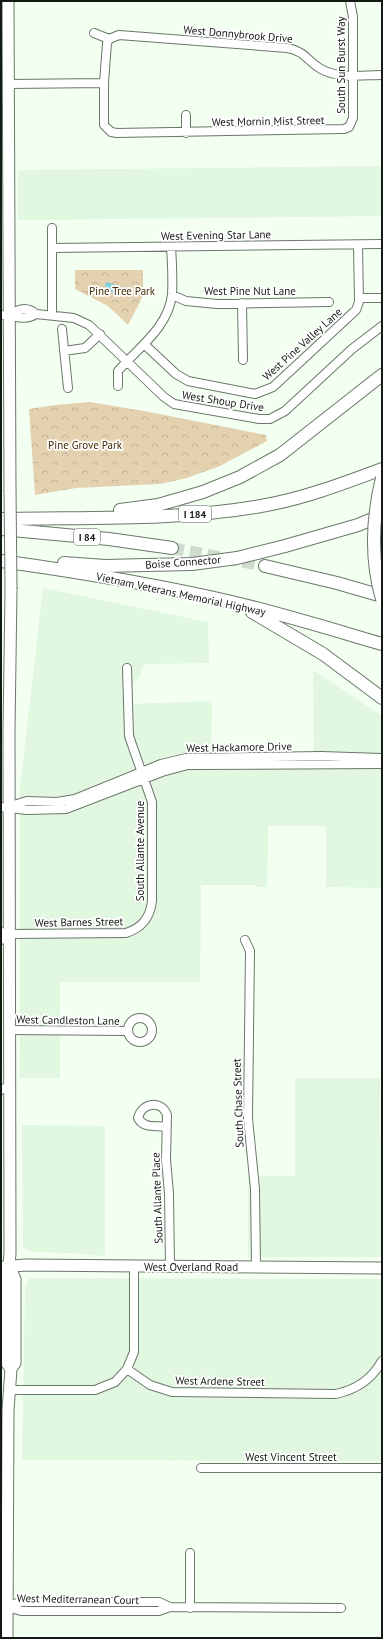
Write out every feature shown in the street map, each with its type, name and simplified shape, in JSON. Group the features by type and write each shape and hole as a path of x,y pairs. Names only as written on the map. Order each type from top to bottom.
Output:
{"highway":[{"path":"73,517 158,505 203,492 240,477 280,455 382,375"},
{"name":"I 184","path":"1,519 201,514 261,506 304,496 382,469"},
{"path":"382,478 373,526 373,548 378,586 382,598"},
{"name":"Boise Connector","path":"1,560 105,566 192,564 237,558 285,546 382,517"},
{"name":"I 84","path":"1,529 109,539 172,548"},
{"name":"Vietnam Veterans Memorial Highway","path":"1,560 75,572 237,604 382,644"},
{"path":"266,566 382,598"},
{"path":"237,604 323,654 382,698"}],"main road":[{"path":"7,1638 4,1607 4,1496 11,1368 15,1363 15,1279 5,1266 4,1086 9,1030 4,935 5,807 11,589 6,314 9,84 5,57 8,1"},
{"name":"West Overland Road","path":"5,1266 382,1268"}],"street":[{"name":"South Sun Burst Way","path":"349,127 353,118 353,17 350,1"},
{"path":"9,84 104,83 105,50 109,39 94,33"},
{"name":"West Donnybrook Drive","path":"109,39 119,35 287,48 303,53 321,69 336,74 382,75"},
{"name":"West Mornin Mist Street","path":"104,83 103,120 107,129 111,132 186,133 339,131 349,127"},
{"path":"186,115 186,133"},
{"path":"52,228 52,315"},
{"name":"West Evening Star Lane","path":"52,248 381,244"},
{"path":"358,245 359,298 382,298"},
{"path":"118,386 118,371 144,344 163,320 172,295 171,247"},
{"name":"West Pine Nut Lane","path":"172,295 186,301 242,303 329,302"},
{"name":"West Pine Valley Lane","path":"144,344 176,374 188,381 255,394 273,388 356,310 359,298"},
{"path":"242,303 243,360"},
{"name":"West Shoup Drive","path":"6,314 18,318 31,318 36,314 74,318 89,325 100,334 164,397 174,404 259,419 270,419 284,411 352,350 382,326"},
{"path":"62,329 68,388"},
{"path":"64,351 85,348 100,334"},
{"path":"127,668 128,724 132,747 143,776"},
{"name":"West Hackamore Drive","path":"5,807 27,810 66,809 143,776 175,760 203,756 382,758"},
{"name":"West Hackamore Drive","path":"143,776 195,764 382,764"},
{"name":"South Allante Avenue","path":"143,776 152,802 152,901 151,908 145,922"},
{"name":"West Barnes Street","path":"4,935 119,934 133,931 145,922"},
{"name":"South Chase Street","path":"245,940 250,951 248,1118 255,1189 256,1267"},
{"name":"West Candleston Lane","path":"9,1030 127,1031"},
{"name":"South Allante Place","path":"166,1127 170,1193 170,1268"},
{"path":"10,1390 95,1390 115,1382 127,1370 134,1352 134,1267"},
{"name":"West Ardene Street","path":"127,1370 160,1390 191,1393 336,1394 356,1388 368,1379 382,1361"},
{"name":"West Vincent Street","path":"201,1468 382,1468"},
{"path":"190,1553 190,1608"},
{"name":"West Mediterranean Court","path":"4,1607 21,1610 144,1611 159,1611 170,1608 341,1608"}],"shaded area":[{"path":"382,166 382,216 18,220 18,170"},
{"path":"43,588 208,622 209,663 144,664 140,676 133,683 133,704 212,701 211,751 314,752 313,670 382,716 382,888 326,887 326,826 268,826 267,887 256,887 256,885 201,885 200,982 60,982 60,1078 20,1078 20,788"},
{"path":"295,1078 380,1078 382,1257 248,1257 248,1176 295,1176"},
{"path":"22,1125 105,1126 105,1256 31,1252 23,1247"},
{"path":"30,1278 382,1279 382,1461 22,1460 25,1287"}],"green space":[{"name":"Pine Tree Park","path":"75,270 143,270 143,296 128,325 108,306 75,289"},
{"name":"Pine Grove Park","path":"90,402 266,435 267,441 220,466 187,478 160,484 76,488 35,495 29,409"}],"water":[{"path":"107,282 121,287 119,293 115,294 106,289 105,284"}],"tunnel":[{"path":"172,548 265,566"}]}
